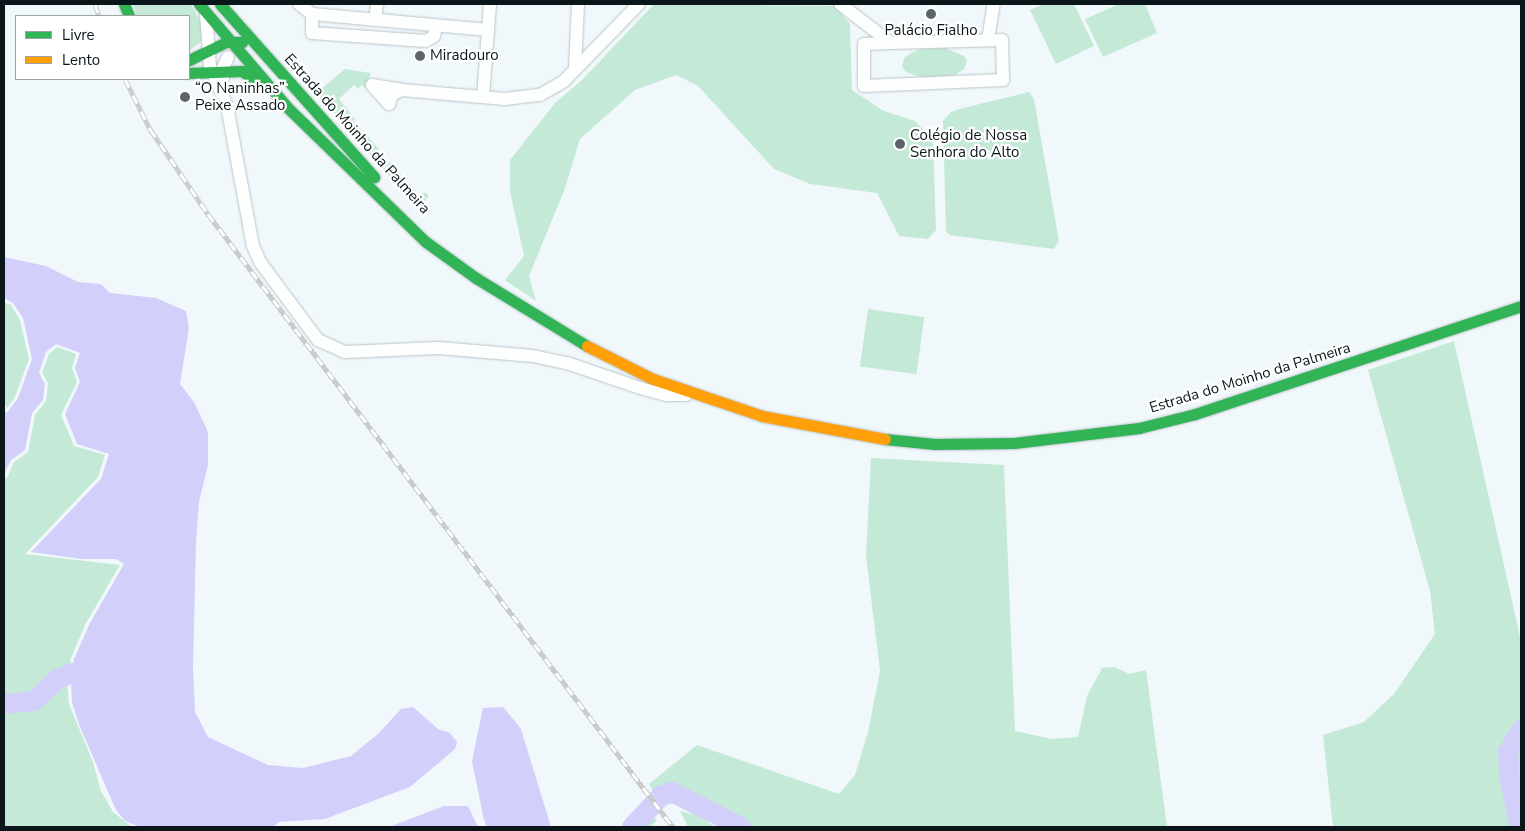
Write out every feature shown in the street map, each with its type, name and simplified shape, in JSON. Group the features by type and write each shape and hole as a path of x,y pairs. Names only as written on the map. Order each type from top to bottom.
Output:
{"main road":[{"name":"Estrada do Moinho da Palmeira","path":"220,4 407,215 476,278"},
{"path":"228,57 234,42 234,4"},
{"path":"234,4 241,23 255,43"},
{"name":"Estrada do Moinho da Palmeira","path":"202,6 316,137 426,242 476,278 599,354 653,379 762,416 868,438 935,444 1014,444 1079,437 1139,428 1195,414 1521,306"},
{"path":"190,59 209,49 234,42 245,43 255,51 305,108 347,147"},
{"path":"190,73 215,69 242,71 252,77 316,137"}],"street":[{"path":"299,4 312,14 488,30"},
{"path":"375,20 377,4"},
{"path":"483,97 490,4"},
{"path":"575,69 578,4"},
{"path":"402,90 392,95 389,104 372,85 402,90 505,99 540,95 564,81 638,4"},
{"path":"840,4 891,43"},
{"path":"988,40 994,4"},
{"path":"202,6 209,49 227,106 253,246 260,262 318,340 332,348 359,353 439,348 533,356 567,363 640,388 667,395 696,394"},
{"path":"312,14 312,33 426,41 434,36 436,26"},
{"path":"1002,40 1003,80 864,86 864,44 891,43 1002,40"},
{"path":"215,69 228,57"}],"green space":[{"path":"133,4 190,4 201,21 203,40 190,50 190,15 137,15"},
{"path":"654,4 835,6 850,24 852,90 884,111 915,121 933,140 936,230 928,239 899,236 877,193 810,184 774,169 698,86 676,75 635,90 580,139 564,191 529,276 536,301 505,280 524,256 510,191 510,160 555,103 582,80"},
{"path":"1044,4 1074,4 1094,46 1056,64 1030,10"},
{"path":"1119,4 1145,4 1157,33 1103,57 1085,19"},
{"path":"945,48 964,56 967,61 964,69 955,75 923,78 906,72 902,67 904,58 911,53 922,49"},
{"path":"345,69 371,73 365,88 362,85 358,89 354,85 339,99 355,119 353,121 379,149 372,156 316,93"},
{"path":"1029,92 1034,99 1059,241 1054,249 950,235 946,232 943,121 951,112"},
{"path":"390,162 420,196 425,192 429,196 418,208 383,169"},
{"path":"4,302 11,305 20,320 29,359 15,397 7,408 4,403"},
{"path":"868,309 924,317 916,374 860,366"},
{"path":"1454,341 1521,641 1521,827 1333,827 1323,735 1364,722 1394,694 1435,634 1430,591 1368,370"},
{"path":"57,347 76,354 72,368 77,382 61,415 74,446 105,455 98,477 25,554 120,565 86,623 71,658 67,682 69,704 93,762 101,791 113,812 132,827 4,827 4,478 7,478 14,462 28,452 35,415 46,401 48,383 42,373 49,354"},
{"path":"871,458 1004,465 1015,731 1052,739 1078,737 1087,696 1102,668 1115,667 1129,674 1146,670 1167,827 736,827 694,800 660,806 649,784 697,745 839,794 855,775 868,732 880,671 866,556"},
{"path":"643,810 657,820 651,827 627,827"},
{"path":"680,811 697,815 715,827 688,827"}],"shaded area":[{"path":"4,257 46,266 78,282 101,284 110,293 156,298 186,311 189,328 180,384 194,402 208,432 208,465 199,502 196,542 193,667 195,712 208,737 268,765 303,768 351,756 379,733 401,709 413,707 438,729 450,733 457,742 455,749 410,787 325,819 279,822 273,827 140,827 125,821 116,810 80,727 72,703 71,682 74,659 89,625 124,564 116,559 81,559 31,552 101,479 109,454 77,444 65,414 80,382 75,368 80,353 56,344 46,352 39,373 45,384 43,400 32,413 25,450 11,460 4,474 4,409 7,413 18,398 32,359 23,318 13,303 4,298"},
{"path":"503,707 521,729 551,827 487,827 484,820 472,761 483,708"},
{"path":"444,806 468,806 478,827 389,827"}],"waterway":[{"path":"4,704 34,701 58,679 72,673"},
{"path":"1520,827 1510,782 1508,752 1521,730"},
{"path":"632,827 662,795 672,792 741,827"}],"railway":[{"path":"95,4 99,15"},
{"path":"126,80 150,129 208,214 673,827"}],"traffic: fast":[{"path":"124,4 129,15"},
{"path":"199,4 289,109 426,242 476,278 587,346"},
{"path":"220,4 374,177"},
{"path":"190,60 226,42 242,42"},
{"path":"190,73 242,71 260,84"},
{"path":"885,439 935,444 1014,443 1139,428 1195,414 1521,306"}],"traffic: slow":[{"path":"587,346 653,379 762,416 885,439"}],"place":[{"name":"Palácio Fialho","path":"931,14"},
{"name":"Miradouro","path":"420,56"},
{"name":"“O Naninhas” Peixe Assado","path":"185,97"},
{"name":"Colégio de Nossa Senhora do Alto","path":"900,144"}]}
